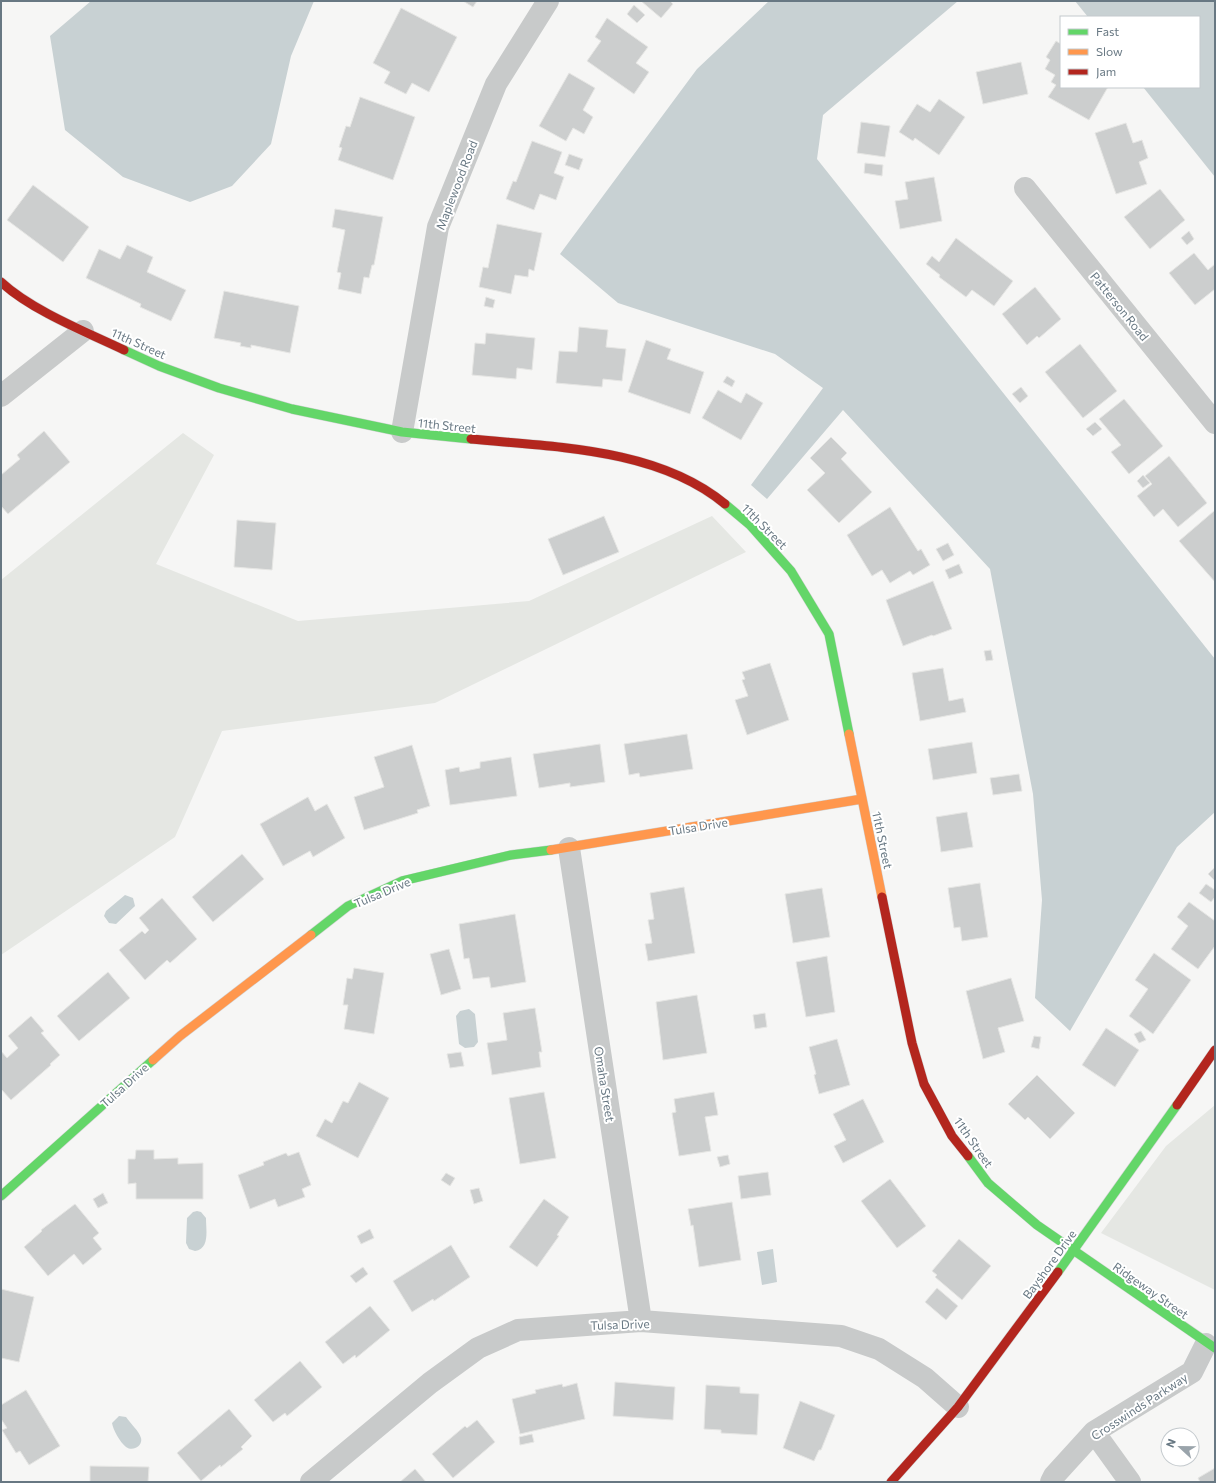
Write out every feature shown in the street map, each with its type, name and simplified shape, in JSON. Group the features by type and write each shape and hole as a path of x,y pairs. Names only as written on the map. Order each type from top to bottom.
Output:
{"street":[{"name":"Maplewood Road","path":"402,432 438,227 496,84 548,1"},
{"name":"Patterson Road","path":"1025,188 1215,424"},
{"name":"11th Street","path":"1,282 15,295 82,331 159,366 219,388 292,409 402,432 568,449 617,457 664,469 692,483 720,500 750,525 791,570 829,634 912,1043 924,1084 952,1136 988,1183 1037,1225 1074,1251"},
{"path":"1,396 82,331"},
{"name":"Tulsa Drive","path":"1,1196 180,1036 348,906 402,881 511,855 569,848 862,799"},
{"name":"Omaha Street","path":"569,848 641,1321"},
{"name":"Bayshore Drive","path":"891,1482 958,1407 1074,1251 1215,1050"},
{"name":"Ridgeway Street","path":"1074,1251 1211,1346"},
{"name":"Tulsa Drive","path":"311,1482 430,1383 478,1348 518,1330 641,1321 841,1336 880,1349 925,1378 958,1407"},
{"name":"Crosswinds Parkway","path":"1051,1482 1054,1476 1094,1432 1192,1372 1211,1346"},
{"path":"1094,1432 1130,1482"}],"shaded area":[{"path":"91,1 314,1 291,56 271,144 232,186 190,202 123,177 65,130 50,36"},
{"path":"769,1 958,1 823,115 817,159 1215,659 1215,812 1177,847 1070,1031 1035,998 1042,900 1033,794 990,569 843,410 767,499 751,485 823,388 775,354 618,303 560,254 697,69"},
{"path":"1075,1 1215,1 1215,177 1144,88 1200,88 1200,16 1087,16"},
{"path":"183,433 214,455 156,564 298,621 529,601 712,516 746,552 435,703 222,731 175,837 1,955 1,580"},
{"path":"125,895 133,898 135,906 116,924 109,923 104,916 106,911"},
{"path":"469,1009 475,1014 478,1042 474,1047 465,1048 459,1044 456,1016 460,1011"},
{"path":"1215,1105 1215,1290 1101,1233 1166,1146"},
{"path":"193,1212 201,1212 206,1218 206,1238 203,1247 200,1250 195,1251 189,1249 186,1243 187,1218"},
{"path":"773,1249 777,1282 762,1285 757,1252"},
{"path":"119,1416 126,1417 140,1435 141,1441 139,1446 132,1449 126,1447 117,1436 112,1423"}],"building":[{"path":"463,1 477,1 473,7"},
{"path":"641,1 670,1 673,4 661,18"},
{"path":"634,5 645,15 637,23 627,14"},
{"path":"401,8 457,37 429,92 412,83 406,94 384,83 390,72 373,63"},
{"path":"607,18 648,47 636,63 649,72 634,94 587,61 601,41 595,37"},
{"path":"1056,41 1060,43 1060,88 1107,88 1089,120 1048,97 1056,85 1051,82 1055,75 1045,69 1050,60 1046,57"},
{"path":"1021,62 1028,94 983,104 976,72"},
{"path":"569,73 595,88 583,110 593,117 584,134 573,128 566,141 539,126"},
{"path":"360,97 415,117 393,180 338,160 342,148 339,147 346,126 350,127"},
{"path":"939,99 965,117 939,155 915,138 913,141 899,132 917,104 930,112"},
{"path":"861,122 890,126 885,157 857,153"},
{"path":"1126,123 1133,143 1142,140 1148,158 1139,162 1147,184 1116,194 1095,133"},
{"path":"532,141 562,152 554,173 564,177 556,200 540,194 534,210 506,199 513,181 516,182"},
{"path":"569,154 583,159 579,170 565,165"},
{"path":"865,163 883,165 882,176 864,173"},
{"path":"934,177 942,221 900,229 895,201 908,199 905,182"},
{"path":"33,185 89,227 63,262 7,220"},
{"path":"1160,189 1185,220 1150,249 1124,217"},
{"path":"335,209 383,217 374,265 372,265 369,278 364,277 361,294 338,289 341,273 337,272 345,230 332,227"},
{"path":"497,224 542,233 534,271 529,269 528,277 515,275 511,294 479,287 483,267 488,268"},
{"path":"1189,231 1194,239 1187,245 1181,238"},
{"path":"956,238 1013,281 994,306 972,290 966,297 939,277 940,275 926,264 932,256 939,262"},
{"path":"127,245 153,257 147,272 186,290 171,321 140,307 141,304 86,278 99,249 120,259"},
{"path":"1194,253 1208,270 1215,264 1215,289 1195,305 1169,273"},
{"path":"1035,287 1061,319 1039,338 1037,336 1027,345 1002,314"},
{"path":"224,291 299,306 290,353 251,345 251,348 240,346 241,343 214,338"},
{"path":"486,297 495,300 493,308 484,306"},
{"path":"579,327 608,330 606,347 626,349 622,381 603,379 602,387 556,383 559,351 577,352"},
{"path":"486,333 535,338 532,370 517,368 516,379 472,375 475,343 485,344"},
{"path":"646,340 671,349 667,359 704,372 690,414 628,392"},
{"path":"1080,344 1117,391 1083,418 1045,372"},
{"path":"727,376 735,381 732,387 723,382"},
{"path":"1021,387 1028,396 1020,403 1012,394"},
{"path":"718,390 741,403 746,393 763,403 741,440 702,418"},
{"path":"1124,399 1163,446 1129,474 1111,452 1121,445 1099,419"},
{"path":"1095,422 1102,429 1093,436 1086,429"},
{"path":"44,431 70,462 8,514 1,506 1,475 20,459 17,455"},
{"path":"831,437 847,453 841,459 872,492 839,523 807,490 825,473 810,458"},
{"path":"1169,456 1207,503 1178,527 1163,509 1154,517 1137,496 1152,484 1145,476"},
{"path":"1143,475 1150,483 1143,488 1137,481"},
{"path":"890,507 918,551 921,549 930,565 913,575 910,571 890,583 882,570 872,576 847,535"},
{"path":"1214,511 1215,512 1215,582 1179,541"},
{"path":"604,516 619,552 563,575 548,539"},
{"path":"237,520 276,523 272,570 234,567"},
{"path":"948,543 954,555 943,561 936,549"},
{"path":"959,564 963,573 949,579 945,570"},
{"path":"933,581 952,629 903,646 886,600"},
{"path":"991,650 993,660 986,661 984,651"},
{"path":"770,663 789,720 747,735 735,700 748,696 742,680 745,679 742,672"},
{"path":"943,668 949,701 963,698 966,712 920,721 912,673"},
{"path":"687,734 693,769 640,777 639,773 629,775 624,744"},
{"path":"972,742 977,773 933,780 928,749"},
{"path":"600,744 605,782 570,787 570,783 539,788 533,754"},
{"path":"412,745 430,806 417,810 418,813 364,830 354,797 384,787 374,757"},
{"path":"511,757 517,796 450,805 445,770 459,767 460,772 480,768 480,762"},
{"path":"1019,774 1022,791 993,795 990,778"},
{"path":"308,797 315,811 327,804 345,838 313,857 310,851 283,866 260,824"},
{"path":"967,812 973,847 941,852 936,817"},
{"path":"242,854 264,879 213,922 192,897"},
{"path":"1215,867 1215,881 1208,874"},
{"path":"980,883 988,937 962,941 960,927 954,928 948,888"},
{"path":"1206,884 1215,890 1215,897 1211,902 1199,893"},
{"path":"684,887 695,953 648,961 645,944 652,943 648,920 654,919 650,893"},
{"path":"822,888 830,937 793,943 785,894"},
{"path":"162,898 197,939 170,963 167,960 145,980 119,950 142,931 145,934 149,930 139,918"},
{"path":"1189,902 1215,921 1215,946 1198,969 1171,949 1188,926 1177,917"},
{"path":"515,914 526,982 491,988 489,977 473,979 469,958 464,959 459,924"},
{"path":"449,949 461,989 441,995 430,954"},
{"path":"1154,953 1191,980 1153,1034 1129,1016 1148,989 1135,980"},
{"path":"827,956 835,1012 806,1017 796,962"},
{"path":"354,968 384,973 374,1034 344,1029 348,1005 343,1005 347,978 352,979"},
{"path":"108,972 130,998 79,1041 57,1016"},
{"path":"1011,978 1024,1021 998,1028 1005,1052 983,1059 966,991"},
{"path":"697,995 707,1053 663,1060 656,1002"},
{"path":"535,1008 542,1052 539,1052 541,1067 492,1075 487,1043 507,1040 503,1013"},
{"path":"765,1013 767,1027 755,1029 753,1015"},
{"path":"31,1016 44,1031 41,1033 60,1055 50,1064 51,1065 11,1100 1,1089 1,1051 7,1058 18,1048 8,1036"},
{"path":"1106,1028 1139,1050 1115,1087 1082,1065"},
{"path":"1141,1031 1146,1040 1139,1043 1134,1034"},
{"path":"1034,1036 1041,1037 1039,1049 1031,1047"},
{"path":"837,1039 850,1085 819,1094 814,1075 816,1074 809,1047"},
{"path":"461,1052 464,1066 450,1068 447,1054"},
{"path":"1037,1075 1075,1113 1050,1139 1028,1117 1025,1120 1008,1104"},
{"path":"359,1082 389,1098 358,1158 316,1136 325,1119 332,1123 343,1101 348,1103"},
{"path":"544,1092 556,1158 520,1164 509,1098"},
{"path":"714,1092 718,1115 705,1117 711,1151 679,1156 672,1113 676,1112 674,1099"},
{"path":"863,1099 884,1142 843,1163 834,1146 846,1140 833,1114"},
{"path":"136,1150 154,1150 154,1159 178,1158 178,1164 203,1163 203,1199 136,1199 136,1183 128,1184 128,1159 135,1159"},
{"path":"299,1152 311,1185 302,1189 305,1197 278,1207 275,1199 250,1209 238,1175 264,1165 263,1162 286,1153 288,1156"},
{"path":"728,1155 730,1164 720,1167 717,1157"},
{"path":"768,1172 771,1195 741,1199 738,1176"},
{"path":"446,1173 455,1178 450,1186 441,1180"},
{"path":"890,1179 926,1226 897,1248 861,1201"},
{"path":"479,1188 483,1201 474,1204 470,1190"},
{"path":"103,1193 108,1203 98,1208 93,1199"},
{"path":"544,1199 569,1217 557,1235 559,1236 537,1267 509,1247"},
{"path":"732,1202 741,1260 699,1267 693,1225 691,1226 688,1209"},
{"path":"75,1204 99,1233 93,1238 102,1249 83,1265 74,1254 48,1276 24,1247 42,1231 41,1230"},
{"path":"370,1229 374,1238 361,1244 357,1236"},
{"path":"959,1239 991,1266 962,1300 935,1277 937,1275 932,1271"},
{"path":"451,1245 470,1277 434,1301 433,1299 412,1312 393,1281"},
{"path":"363,1267 368,1274 356,1283 350,1276"},
{"path":"937,1288 958,1306 946,1320 925,1302"},
{"path":"1,1289 34,1297 19,1362 1,1358"},
{"path":"370,1306 390,1330 356,1358 355,1355 343,1364 325,1342"},
{"path":"300,1361 322,1387 287,1416 285,1413 273,1422 254,1400"},
{"path":"615,1382 675,1387 673,1420 613,1416"},
{"path":"577,1383 585,1419 520,1434 512,1399 536,1393 535,1390 562,1384 563,1387"},
{"path":"706,1385 740,1387 740,1393 759,1394 757,1435 721,1433 721,1430 704,1429"},
{"path":"26,1390 60,1446 29,1465 20,1451 16,1453 2,1430 7,1428 1,1419 1,1405"},
{"path":"800,1401 835,1415 821,1450 819,1450 814,1461 783,1448"},
{"path":"229,1409 252,1436 241,1447 243,1449 221,1467 220,1465 201,1481 177,1453"},
{"path":"477,1420 495,1442 453,1478 432,1454 465,1426 467,1428"},
{"path":"532,1434 534,1442 520,1445 519,1437"},
{"path":"90,1466 149,1467 148,1482 90,1482"},
{"path":"1215,1468 1215,1482 1200,1482 1198,1478"},
{"path":"415,1469 426,1482 400,1482"}],"traffic: fast":[{"path":"124,350 159,366 219,388 292,409 402,432 471,439"},
{"path":"725,504 750,525 791,571 829,634 849,734"},
{"path":"311,935 348,906 402,881 511,855 551,850"},
{"path":"1,1196 153,1060"},
{"path":"1058,1272 1177,1105"},
{"path":"968,1156 988,1183 1037,1225 1215,1348"}],"traffic: slow":[{"path":"849,734 882,897"},
{"path":"551,850 862,799"},
{"path":"153,1060 180,1036 311,935"}],"traffic: jam":[{"path":"1,282 13,292 43,311 124,350"},
{"path":"471,439 570,448 637,461 669,471 698,485 725,504"},
{"path":"882,897 912,1043 924,1084 952,1136 968,1156"},
{"path":"1177,1105 1215,1050"},
{"path":"891,1482 958,1407 1058,1272"}]}
